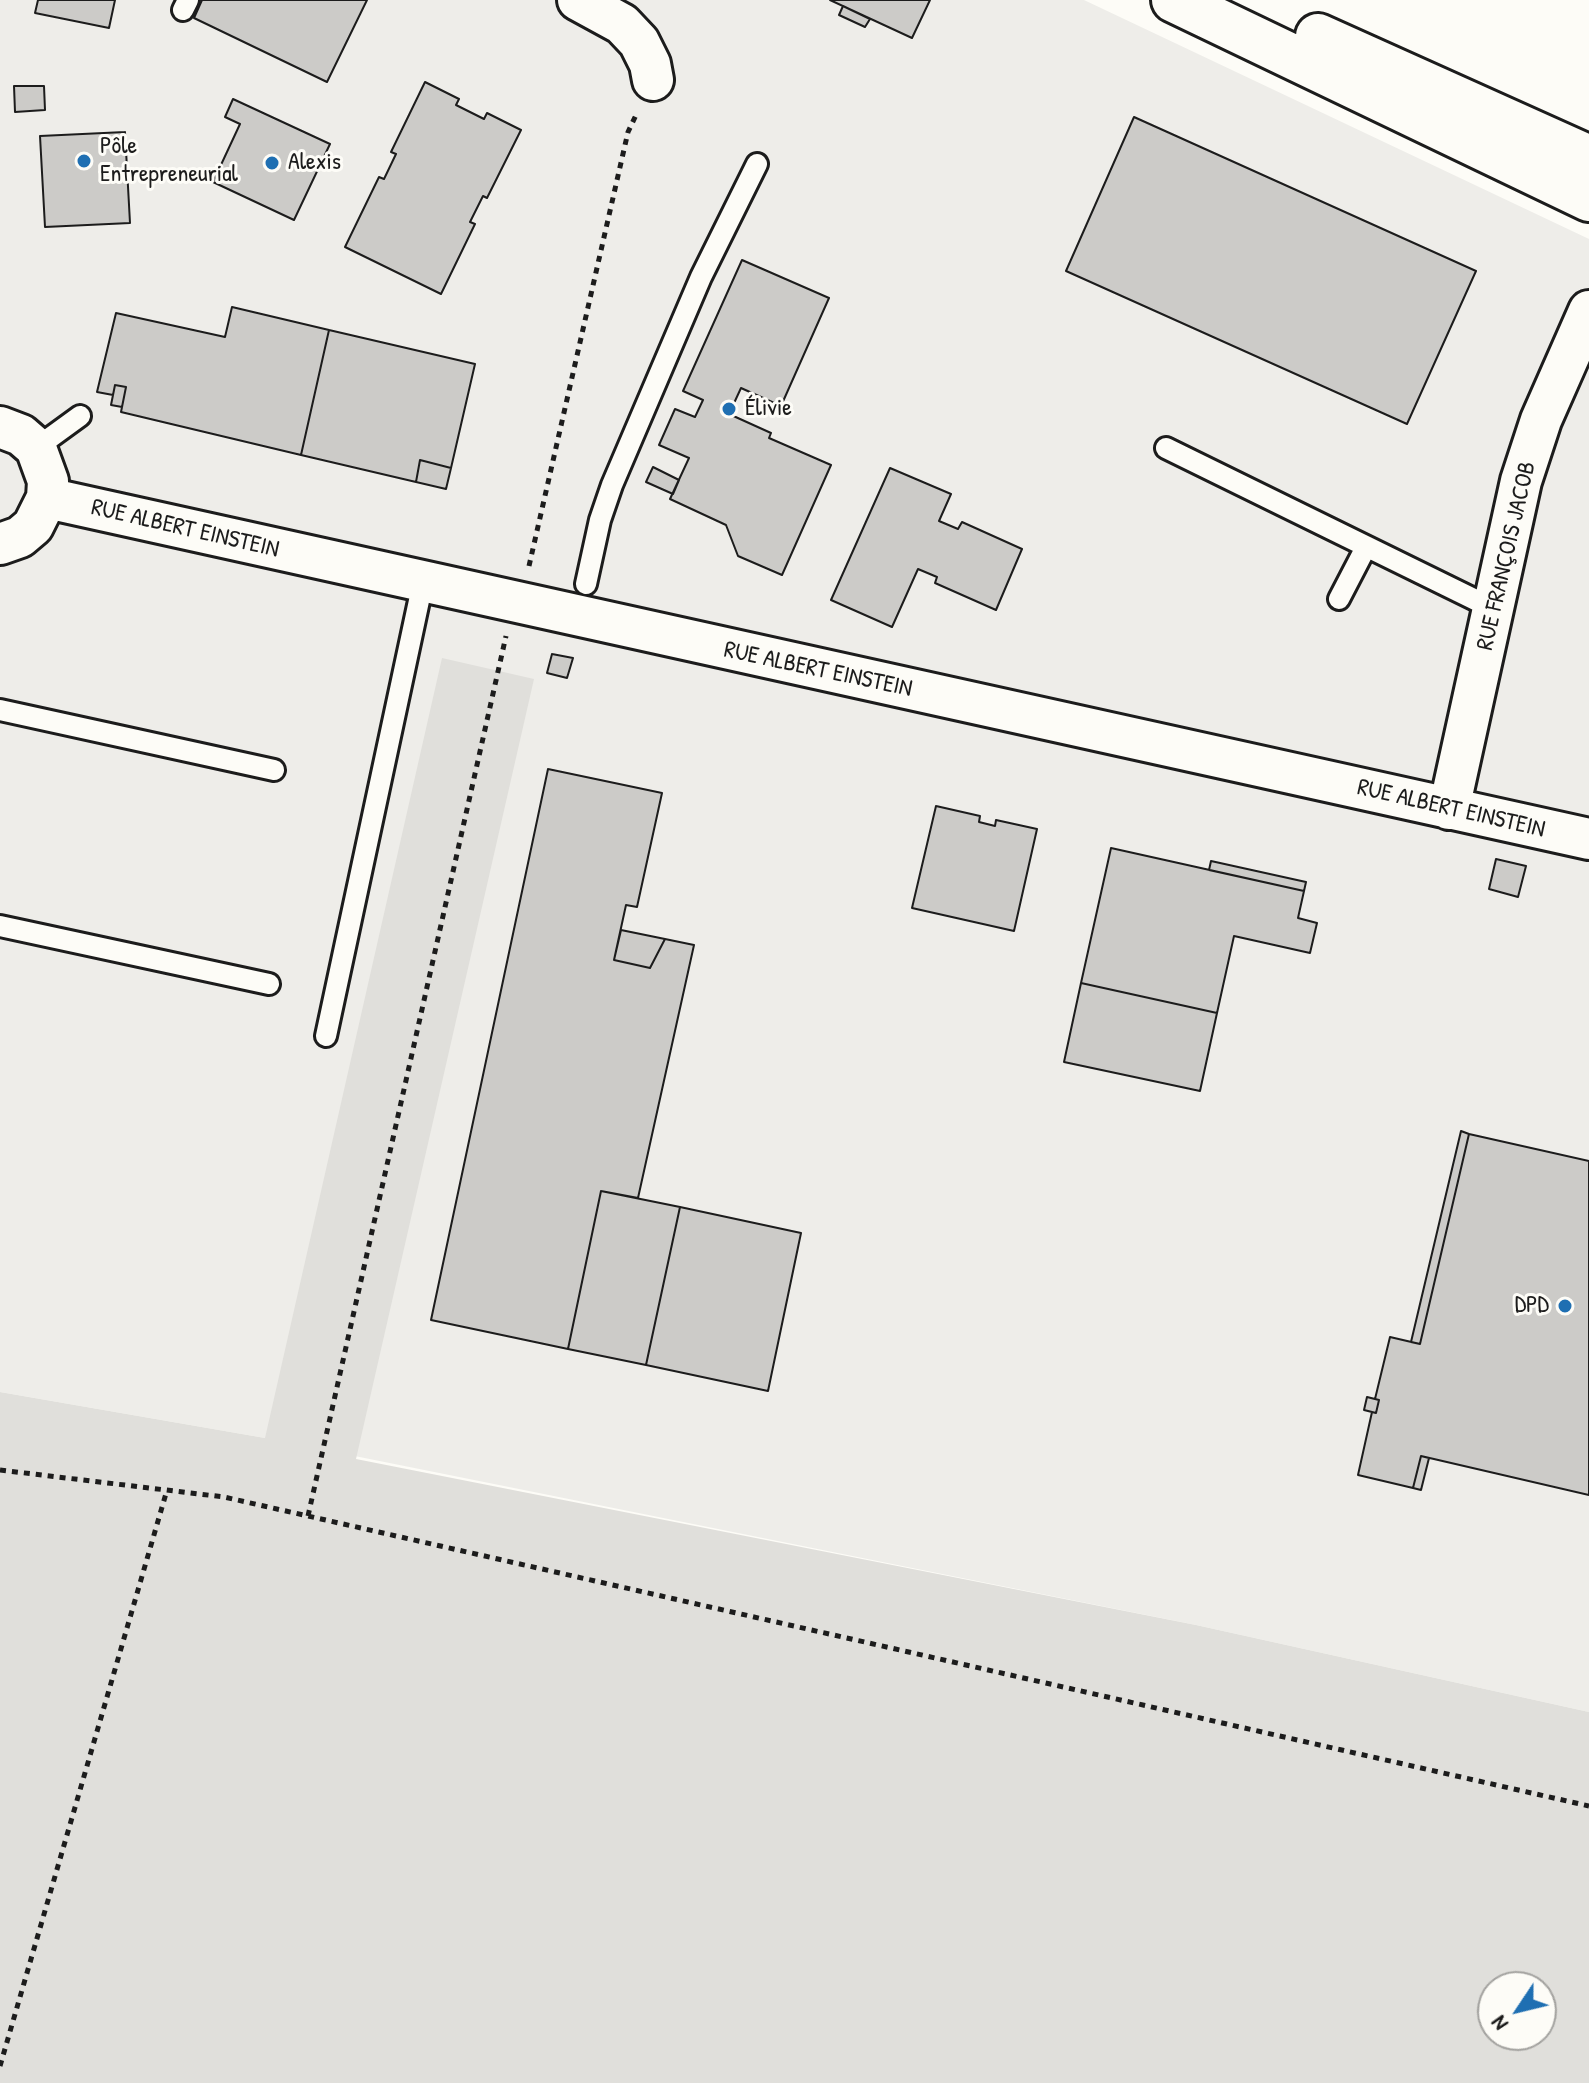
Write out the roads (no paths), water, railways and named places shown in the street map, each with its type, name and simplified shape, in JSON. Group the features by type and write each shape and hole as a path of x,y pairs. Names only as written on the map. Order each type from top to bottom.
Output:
{"main road":[{"path":"1174,0 1589,199"},
{"path":"1237,0 1589,158"}],"street":[{"path":"578,0 622,24 639,42 650,64 653,80"},
{"name":"RUE FRANÇOIS JACOB","path":"1449,809 1521,481 1541,420 1589,311"},
{"path":"0,427 21,435 36,448 48,481 47,498 33,526 20,537 0,544"},
{"name":"RUE ALBERT EINSTEIN","path":"47,498 1589,839"}],"lane":[{"path":"586,584 600,520 612,485 701,277 757,164"},
{"path":"36,448 80,416"},
{"path":"1166,448 1494,609"},
{"path":"1339,599 1366,547"},
{"path":"326,1036 423,582"},
{"path":"0,710 274,770"},
{"path":"0,926 269,984"}],"place":[{"name":"Pôle Entrepreneurial","path":"84,161"},
{"name":"Alexis","path":"272,163"},
{"name":"Élivie","path":"729,409"},
{"name":"DPD","path":"1565,1306"}]}
